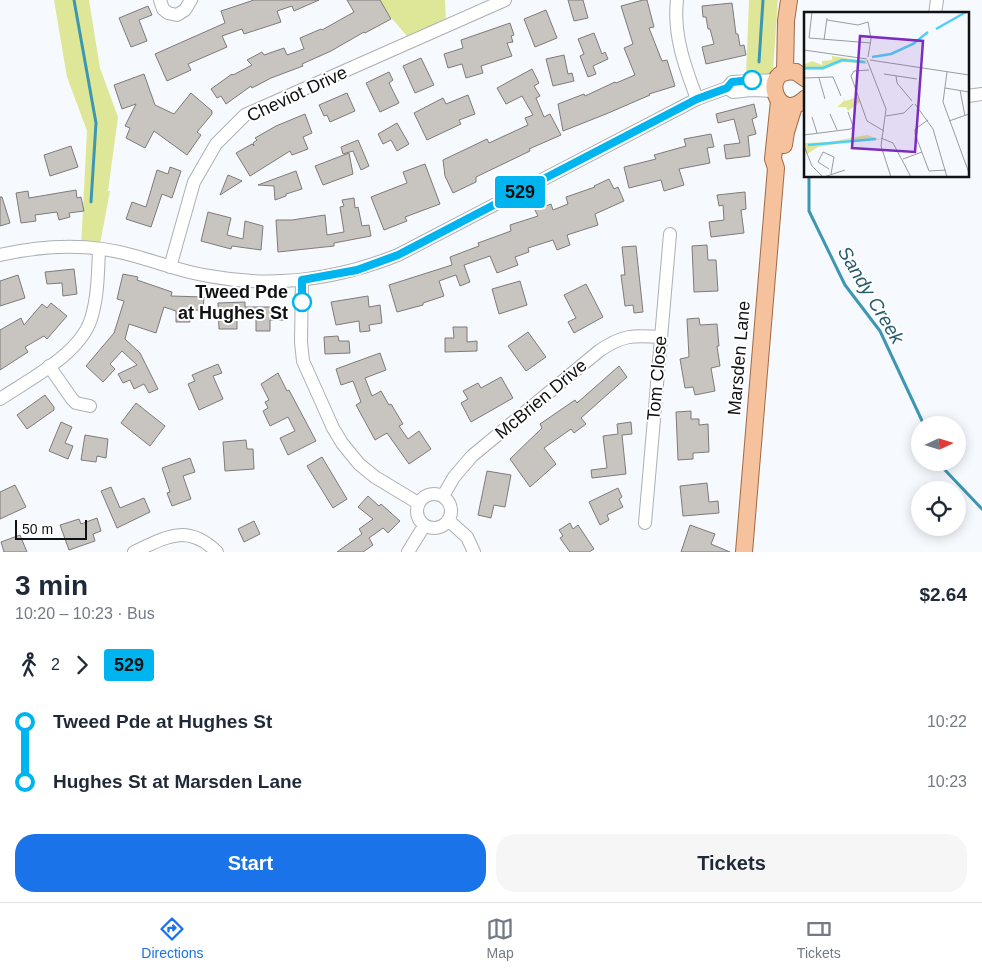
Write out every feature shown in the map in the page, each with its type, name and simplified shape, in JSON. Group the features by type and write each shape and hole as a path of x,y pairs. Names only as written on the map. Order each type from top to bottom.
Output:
{"main road":[{"name":"Marsden Lane","path":"744,552 776,168 773,160 789,87 794,22 789,4"}],"street":[{"path":"160,0 163,9 168,13 177,15 185,10 192,0"},
{"name":"Cheviot Drive","path":"170,267 194,182 216,144 245,115 505,0"},
{"path":"677,0 677,34 680,51 697,99"},
{"path":"0,255 33,248 99,249 134,256 209,276 246,282 302,280 357,270 398,255 697,99 727,88 732,82 789,87"},
{"name":"Tom Close","path":"645,523 670,234"},
{"path":"0,399 76,346 91,321 96,300 99,249"},
{"path":"302,280 301,342 303,361 333,428 359,464 375,477 418,503"},
{"name":"McBrien Drive","path":"443,496 454,477 472,456 599,351 619,339 642,336 660,337"},
{"path":"49,366 76,403 90,406"},
{"path":"429,494 443,496 450,505 451,513 448,520 440,527 424,526 417,515 418,503 429,494"},
{"path":"448,520 463,532 474,552"},
{"path":"408,552 424,526"},
{"path":"134,552 165,538 183,535 194,536 206,542 217,552"}],"green space":[{"path":"54,0 89,0 100,68 118,117 108,191 110,191 99,249 81,247 87,131 67,77"},
{"path":"376,0 445,0 446,20 407,36"},
{"path":"749,0 778,0 773,69 770,74 746,76"}],"building":[{"path":"254,0 319,0 294,11 292,6 277,11 281,22 244,34 242,29 222,36 227,47 188,64 191,70 167,81 155,54 225,23 221,11"},
{"path":"347,0 380,0 391,19 302,64 303,66 271,78 252,88 251,86 226,104 221,96 217,98 211,89 232,74 252,65 247,60 262,52 264,55 284,48 287,55 304,49 300,38 322,30 354,12"},
{"path":"568,0 583,0 588,18 574,21"},
{"path":"647,0 654,27 649,28 662,61 667,60 675,86 649,94 563,131 558,104 584,94 585,96 635,75 624,48 633,44 621,6"},
{"path":"732,3 736,34 738,34 740,46 744,45 746,55 706,64 702,47 714,44 706,17 703,17 702,6"},
{"path":"148,6 152,15 139,20 147,41 131,47 119,18"},
{"path":"546,10 557,38 535,47 524,19"},
{"path":"510,23 514,35 511,36 513,42 507,43 512,56 481,66 483,73 466,78 462,64 448,68 444,54 463,48 461,40"},
{"path":"594,33 602,54 605,52 608,59 593,66 596,74 588,77 580,56 584,54 578,39"},
{"path":"564,55 568,74 572,73 574,81 553,86 546,59"},
{"path":"421,58 434,85 415,93 403,66"},
{"path":"532,69 539,83 534,86 540,96 536,98 544,117 550,114 561,135 529,149 530,151 476,177 476,182 453,193 445,176 443,160 487,139 489,143 528,125 525,118 533,115 522,96 506,104 497,88"},
{"path":"389,72 393,80 389,83 399,103 380,112 366,83"},
{"path":"144,74 155,105 174,114 191,93 212,111 212,114 197,132 201,135 187,155 154,131 145,148 126,138 130,128 125,126 136,104 122,109 114,85"},
{"path":"347,93 355,111 330,122 327,115 324,116 319,105"},
{"path":"468,95 475,114 459,120 461,124 427,140 414,113 443,98 446,104"},
{"path":"754,104 757,117 752,119 756,134 748,136 750,156 726,159 724,145 740,143 734,119 718,123 716,114"},
{"path":"305,114 312,133 303,137 308,149 292,155 290,151 250,176 236,153 252,144 254,146 253,143 257,140 255,138 276,126"},
{"path":"397,123 409,144 397,151 391,140 383,144 378,134"},
{"path":"711,134 714,147 707,148 710,163 679,169 684,185 664,191 661,180 629,188 624,167 656,159 654,155 686,146 684,139"},
{"path":"358,140 369,166 361,170 353,151 343,154 341,147"},
{"path":"71,146 78,167 50,176 44,155"},
{"path":"349,153 353,174 323,185 315,166"},
{"path":"425,164 440,204 405,217 407,221 384,230 371,197 407,183 403,172"},
{"path":"170,167 181,171 172,198 162,194 151,227 126,219 132,202 146,207 157,170 168,174"},
{"path":"296,171 302,189 286,194 286,196 275,200 274,186 258,185"},
{"path":"228,175 242,181 220,195"},
{"path":"609,179 614,189 618,187 624,201 595,214 598,225 567,235 570,245 557,250 553,240 528,248 529,252 515,257 518,265 497,273 490,256 464,265 470,282 460,286 456,275 439,281 444,296 423,303 423,305 397,312 389,285 452,265 450,257 479,246 478,243 511,231 510,225 538,216 535,210 551,204 553,210 568,204 566,197 595,187"},
{"path":"76,190 77,198 81,197 84,211 69,213 70,217 59,220 57,212 35,215 36,221 21,223 16,193 28,191 29,198"},
{"path":"745,192 746,209 741,210 744,233 711,237 709,222 724,220 723,205 719,206 717,195"},
{"path":"0,197 2,197 10,223 0,226"},
{"path":"354,198 355,208 358,207 362,226 369,225 371,236 334,243 334,246 278,252 276,220 292,220 325,215 327,235 344,232 340,207 344,206 342,200"},
{"path":"208,212 231,218 227,235 243,239 245,221 263,226 261,250 232,246 231,249 201,241"},
{"path":"707,245 708,260 716,260 718,291 694,292 692,246"},
{"path":"636,246 643,312 634,313 633,305 625,306 621,275 625,275 622,247"},
{"path":"74,269 77,294 63,296 62,283 47,284 45,272"},
{"path":"123,274 138,277 137,280 172,292 171,296 204,297 203,310 190,310 190,322 176,322 176,311 164,307 156,333 129,324 125,339 140,353 158,389 149,393 144,384 134,389 130,380 123,383 118,374 137,365 122,351 110,364 115,369 103,382 86,366 114,333 124,301 117,299"},
{"path":"18,275 25,298 0,306 0,281"},
{"path":"520,281 527,305 499,314 492,289"},
{"path":"586,284 603,317 574,333 568,322 576,318 564,295"},
{"path":"368,296 369,307 380,305 382,323 369,325 370,331 360,332 359,321 336,325 331,302"},
{"path":"245,302 245,307 284,307 284,320 270,320 270,331 256,331 256,315 237,315 237,329 219,329 218,303"},
{"path":"51,303 67,316 47,339 44,336 25,347 28,352 0,370 0,330 21,318 24,325 42,304 47,308"},
{"path":"699,318 700,325 717,324 719,346 717,346 720,366 711,368 715,391 695,395 693,387 685,388 680,359 689,357 687,319"},
{"path":"453,327 467,327 467,342 477,341 477,351 445,352 445,338 454,338"},
{"path":"528,332 546,357 526,371 508,346"},
{"path":"338,336 339,341 349,341 350,353 325,354 324,337"},
{"path":"380,353 386,370 365,378 372,396 381,391 403,424 399,426 408,439 419,431 431,449 409,464 387,433 375,440 356,405 361,402 353,381 341,385 336,369"},
{"path":"218,364 222,373 213,376 223,399 199,410 188,384 195,381 192,375"},
{"path":"619,366 627,377 581,418 586,424 574,433 571,429 544,448 556,464 530,487 510,459 542,428 540,424 575,400 577,403"},
{"path":"278,373 316,441 288,455 280,438 295,431 288,417 270,426 263,411 268,408 265,402 269,400 261,384"},
{"path":"501,377 513,398 471,422 461,403 468,399 463,391 478,383 481,388"},
{"path":"45,395 54,407 54,410 27,429 17,415"},
{"path":"136,403 165,426 150,446 121,423"},
{"path":"691,411 691,419 699,419 699,425 708,424 709,452 693,453 693,459 678,460 676,412"},
{"path":"61,422 72,427 65,443 73,446 68,459 49,451"},
{"path":"631,422 632,434 622,435 626,474 592,478 591,470 607,468 603,436 618,434 617,424"},
{"path":"85,435 108,439 106,458 97,456 96,462 81,460"},
{"path":"246,440 247,449 253,449 254,469 225,471 223,442"},
{"path":"322,457 347,499 333,508 307,466"},
{"path":"190,458 195,472 183,476 191,499 172,506 167,493 170,492 162,468"},
{"path":"487,471 511,475 505,507 494,505 491,518 478,515"},
{"path":"707,483 709,502 718,501 719,513 683,516 680,486"},
{"path":"15,485 26,507 0,519 0,492"},
{"path":"111,487 120,508 144,498 150,512 117,528 101,491"},
{"path":"618,488 622,497 619,499 623,507 607,515 609,520 600,525 589,502"},
{"path":"368,496 379,506 381,504 400,521 388,533 383,528 369,538 373,545 363,552 337,552 362,534 359,529 373,519 358,507"},
{"path":"97,518 101,531 93,534 95,541 69,550 60,525 79,519 81,524"},
{"path":"254,521 260,534 244,542 238,529"},
{"path":"570,523 573,529 578,525 594,549 589,552 570,552 560,538 563,536 559,530"},
{"path":"690,525 715,534 711,544 730,552 681,552"},
{"path":"20,535 27,552 4,552 1,542"}],"waterway":[{"path":"74,0 96,123 91,202"},
{"name":"Sandy Creek","path":"759,62 763,0"},
{"name":"Sandy Creek","path":"809,178 809,211 845,285 880,331 920,416"},
{"name":"Sandy Creek","path":"946,471 982,509"}],"bus line":[{"name":"529","path":"302,302 302,280 357,270 398,255 697,99 727,88 732,82 752,80"}],"place":[{"name":"Tweed Pde at Hughes St","path":"302,302"}]}
